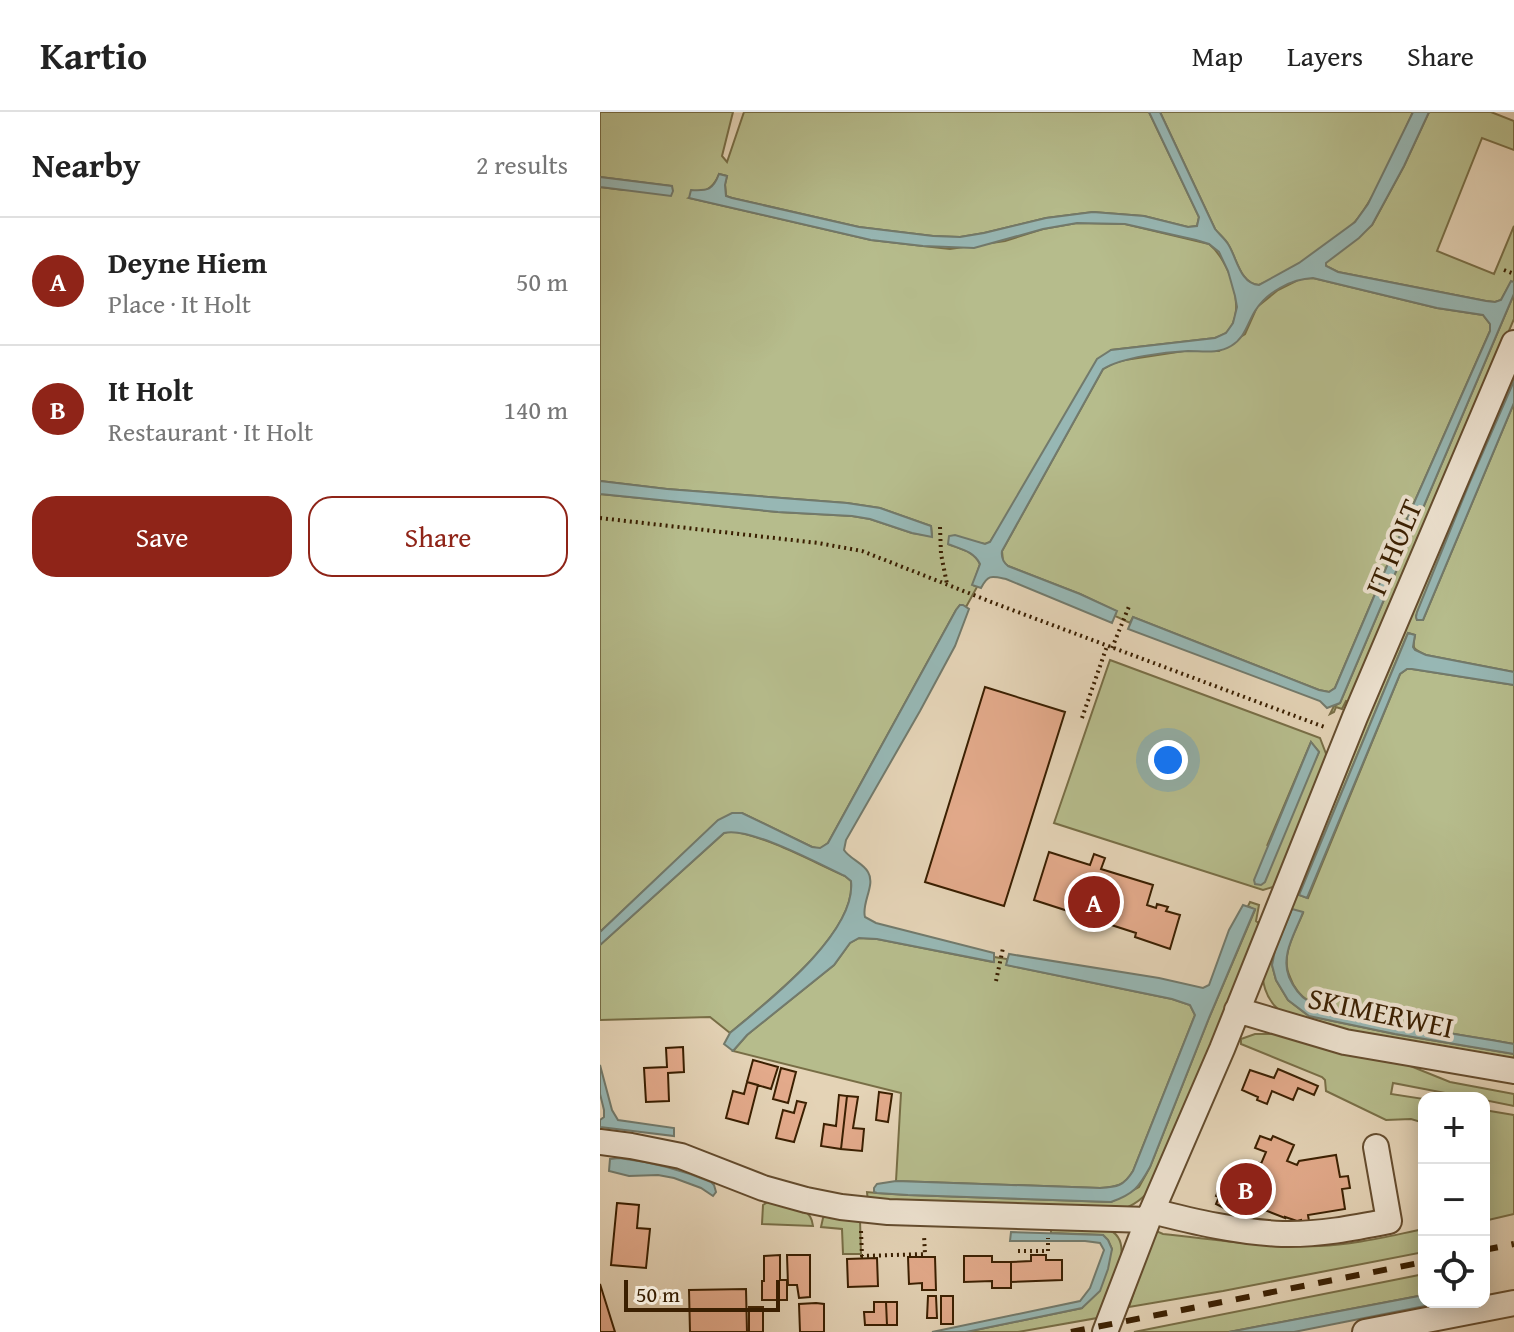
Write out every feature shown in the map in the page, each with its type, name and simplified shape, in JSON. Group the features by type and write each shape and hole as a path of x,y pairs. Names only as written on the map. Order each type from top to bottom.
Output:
{"street":[{"name":"IT HOLT","path":"1105,1332 1348,736 1514,343"},
{"name":"SKIMERWEI","path":"1237,1010 1345,1042 1514,1071"},
{"path":"600,1142 681,1156 786,1195 862,1210 1150,1216 1282,1234 1352,1229 1389,1221 1376,1147"},
{"path":"1365,1332 1514,1303"}],"path":[{"path":"1504,270 1514,274"},
{"path":"600,518 818,543 862,551 1348,736"},
{"path":"940,527 947,584"},
{"path":"1082,718 1130,604"},
{"path":"996,981 1003,948"},
{"path":"862,1210 862,1256 925,1254 924,1240"},
{"path":"1018,1251 1048,1251 1048,1242"}],"green space":[{"path":"600,112 733,112 722,156 727,162 744,112 1149,112 1199,217 1197,226 1188,227 1144,216 1093,212 1046,218 960,237 933,236 859,227 732,198 726,196 727,176 719,174 711,187 689,198 871,240 950,249 1005,241 1043,229 1077,223 1125,224 1209,244 1229,273 1236,312 1227,332 1215,338 1111,350 990,542 948,544 974,556 980,564 973,585 977,587 966,607 960,605 956,610 828,843 820,849 812,847 742,813 718,821 600,932 600,494 778,512 852,516 932,536 931,526 880,508 600,481 600,187 624,190 671,186 600,177"},
{"path":"1160,112 1413,112 1381,181 1358,218 1340,236 1312,255 1259,285 1243,275 1228,244 1215,229"},
{"path":"1429,112 1491,112 1514,121 1514,150 1482,138 1437,251 1494,274 1514,226 1514,282 1511,282 1501,300 1486,301 1338,272 1326,266 1325,263 1372,225"},
{"path":"1313,278 1437,308 1483,315 1490,324 1490,331 1335,688 1329,692 1319,690 1133,617 1130,623 1115,616 1116,611 1003,562 1002,551 1103,369 1125,360 1184,351 1219,351 1245,334 1257,307 1278,290 1300,279"},
{"path":"1514,294 1514,319 1351,703 1346,701 1342,709 1336,707 1330,714 1334,706 1340,703"},
{"path":"1514,364 1514,381 1416,616 1417,620 1423,620 1514,403 1514,672 1426,655 1414,648 1415,635 1408,633 1299,895 1308,898 1400,674 1412,669 1514,685 1514,1044 1376,1019 1309,1001 1293,984 1287,969 1290,944 1303,913 1292,910 1272,965 1276,980 1288,1000 1309,1016 1514,1054 1514,1061 1376,1038 1297,1019 1279,1010 1270,1000 1262,965"},
{"path":"1110,660 1320,738 1328,759 1276,886 1263,890 1054,823","holes":["1311,742 1319,752 1303,787 1267,846"]},
{"path":"731,831 775,844 851,881 849,901 840,923 825,944 786,985 730,1033 710,1017 600,1020 600,945 724,833"},
{"path":"1250,902 1259,905 1256,921 1260,924 1159,1176 1139,1201 1121,1210 868,1202 867,1192 1111,1202 1139,1187 1150,1167 1255,910 1248,906"},
{"path":"859,938 993,962 994,957 1007,959 1007,965 1190,1005 1195,1015 1133,1171 1126,1180 1116,1186 1100,1188 896,1181 901,1093 733,1051 747,1035 834,965 850,943"},
{"path":"1255,1034 1280,1034 1398,1061 1450,1082 1514,1094 1514,1106 1490,1101 1490,1092 1440,1092 1393,1083 1391,1094 1418,1098 1418,1121 1386,1120 1326,1091 1322,1077 1241,1044 1241,1039"},
{"path":"1490,1111 1514,1115 1514,1214 1490,1220"},
{"path":"771,1200 804,1210 813,1226 762,1224 763,1205"},
{"path":"827,1214 860,1219 861,1254 843,1254 842,1229 821,1227"},
{"path":"1051,1227 1103,1228 1117,1235 1121,1245 1118,1270 1097,1318 1018,1332 966,1332 1082,1308 1112,1249 1103,1235 1051,1233"},
{"path":"1154,1230 1163,1234 1221,1241 1299,1246 1372,1240 1418,1230 1418,1253 1129,1307"},
{"path":"1418,1275 1418,1296 1229,1332 1134,1332"}],"water":[{"path":"1149,112 1160,112 1215,229 1228,244 1243,275 1259,285 1299,263 1355,222 1368,204 1413,112 1429,112 1372,225 1326,266 1338,272 1495,302 1501,300 1511,281 1514,282 1514,294 1340,703 1327,708 1320,701 1128,629 1133,617 1319,690 1329,692 1335,688 1490,331 1490,324 1483,315 1437,308 1313,278 1305,279 1280,288 1266,298 1240,339 1226,349 1144,356 1103,369 1002,556 1008,566 1117,611 1112,623 1006,579 991,577 981,588 972,585 980,564 970,553 948,544 949,536 985,544 990,542 1097,359 1111,350 1215,338 1226,333 1233,323 1237,307 1228,271 1219,252 1209,244 1196,240 1125,224 1077,223 974,248 923,246 871,240 689,198 691,190 706,190 712,186 719,174 727,176 726,196 732,198 859,227 933,236 960,237 1046,218 1093,212 1144,216 1188,227 1197,226 1199,217"},
{"path":"600,177 672,186 673,191 671,196 600,187"},
{"path":"1514,381 1514,403 1423,620 1417,620 1417,612"},
{"path":"600,481 880,508 931,526 932,537 852,516 778,512 600,494"},
{"path":"960,605 969,609 955,646 846,840 844,850 866,869 870,877 865,917 876,923 994,953 994,962 859,938 850,943 834,965 747,1035 733,1051 724,1044 730,1033 786,985 825,944 849,901 851,881 766,840 735,832 724,833 600,945 600,932 718,820 732,813 742,813 812,847 820,848 828,843"},
{"path":"1408,633 1415,635 1415,650 1426,655 1514,672 1514,685 1412,669 1400,674 1307,898 1299,895"},
{"path":"1311,742 1319,752 1265,882 1255,884 1254,880"},
{"path":"1243,905 1255,909 1150,1167 1131,1193 1111,1202 874,1192 877,1184 896,1181 1100,1188 1123,1183 1133,1171 1195,1015 1190,1005 1172,999 1006,965 1009,954 1203,988 1209,985 1229,930"},
{"path":"1292,909 1303,912 1290,944 1287,969 1295,987 1308,1001 1325,1008 1376,1019 1514,1044 1514,1054 1309,1016 1288,1000 1276,980 1272,965"},
{"path":"600,1065 612,1110 618,1120 674,1128 674,1136 600,1127 604,1110 600,1094"},
{"path":"619,1158 688,1173 711,1182 716,1192 713,1196 674,1178 629,1176 609,1171 610,1159"},
{"path":"1011,1232 1103,1235 1112,1249 1100,1291 1082,1308 966,1332 932,1332 1080,1301 1090,1288 1104,1250 1100,1243 1010,1241"},
{"path":"1418,1296 1418,1307 1294,1332 1229,1332"}],"building":[{"path":"985,687 1065,712 1004,906 925,882"},
{"path":"1049,852 1090,865 1094,854 1105,858 1101,869 1153,885 1147,905 1168,907 1166,911 1180,915 1170,949 1135,937 1136,933 1034,900"},
{"path":"683,1047 684,1072 668,1073 669,1101 646,1102 644,1068 667,1067 666,1048"},
{"path":"753,1060 778,1067 771,1089 747,1082"},
{"path":"781,1068 796,1072 788,1103 773,1099"},
{"path":"1278,1069 1318,1086 1314,1095 1298,1088 1293,1100 1272,1091 1267,1104 1242,1090 1250,1070 1274,1078"},
{"path":"747,1082 758,1085 748,1124 726,1118 733,1091 744,1094"},
{"path":"879,1092 892,1094 888,1122 876,1120"},
{"path":"839,1095 847,1096 841,1149 821,1146 824,1124 836,1126"},
{"path":"847,1096 858,1097 853,1128 864,1129 862,1151 841,1149"},
{"path":"797,1101 806,1103 794,1142 776,1138 783,1110 794,1113"},
{"path":"1260,1136 1271,1140 1273,1136 1294,1145 1287,1161 1297,1165 1299,1161 1336,1155 1340,1177 1348,1176 1350,1188 1342,1189 1345,1209 1308,1215 1309,1221 1301,1222 1252,1205 1261,1182 1254,1179 1266,1152 1255,1148"},
{"path":"1228,1168 1261,1182 1246,1219 1216,1204 1219,1197 1216,1196"},
{"path":"617,1203 639,1205 637,1228 650,1229 646,1268 611,1265"},
{"path":"780,1255 780,1280 787,1280 787,1300 762,1300 764,1256"},
{"path":"787,1255 810,1255 810,1297 799,1298 797,1285 788,1285"},
{"path":"1031,1255 1046,1255 1046,1260 1062,1260 1062,1280 1011,1282 1011,1262 1031,1261"},
{"path":"964,1256 992,1256 992,1262 1011,1262 1011,1288 992,1288 992,1281 964,1282"},
{"path":"908,1257 935,1257 936,1290 922,1290 922,1283 909,1284"},
{"path":"877,1258 878,1286 848,1287 847,1259"},
{"path":"600,1284 615,1332 600,1332"},
{"path":"746,1289 747,1332 690,1332 689,1290"},
{"path":"928,1296 936,1296 937,1318 927,1318"},
{"path":"941,1296 953,1296 953,1324 941,1324"},
{"path":"874,1302 886,1302 887,1325 865,1325 864,1312 874,1312"},
{"path":"886,1302 897,1302 897,1325 887,1325"},
{"path":"799,1304 824,1304 824,1332 800,1332"},
{"path":"749,1307 763,1307 763,1332 749,1332"}],"railway":[{"path":"1490,1249 1514,1244"},
{"path":"1071,1332 1418,1263"}],"place":[{"name":"Deyne Hiem","path":"1094,902"},
{"name":"It Holt","path":"1246,1189"}]}
